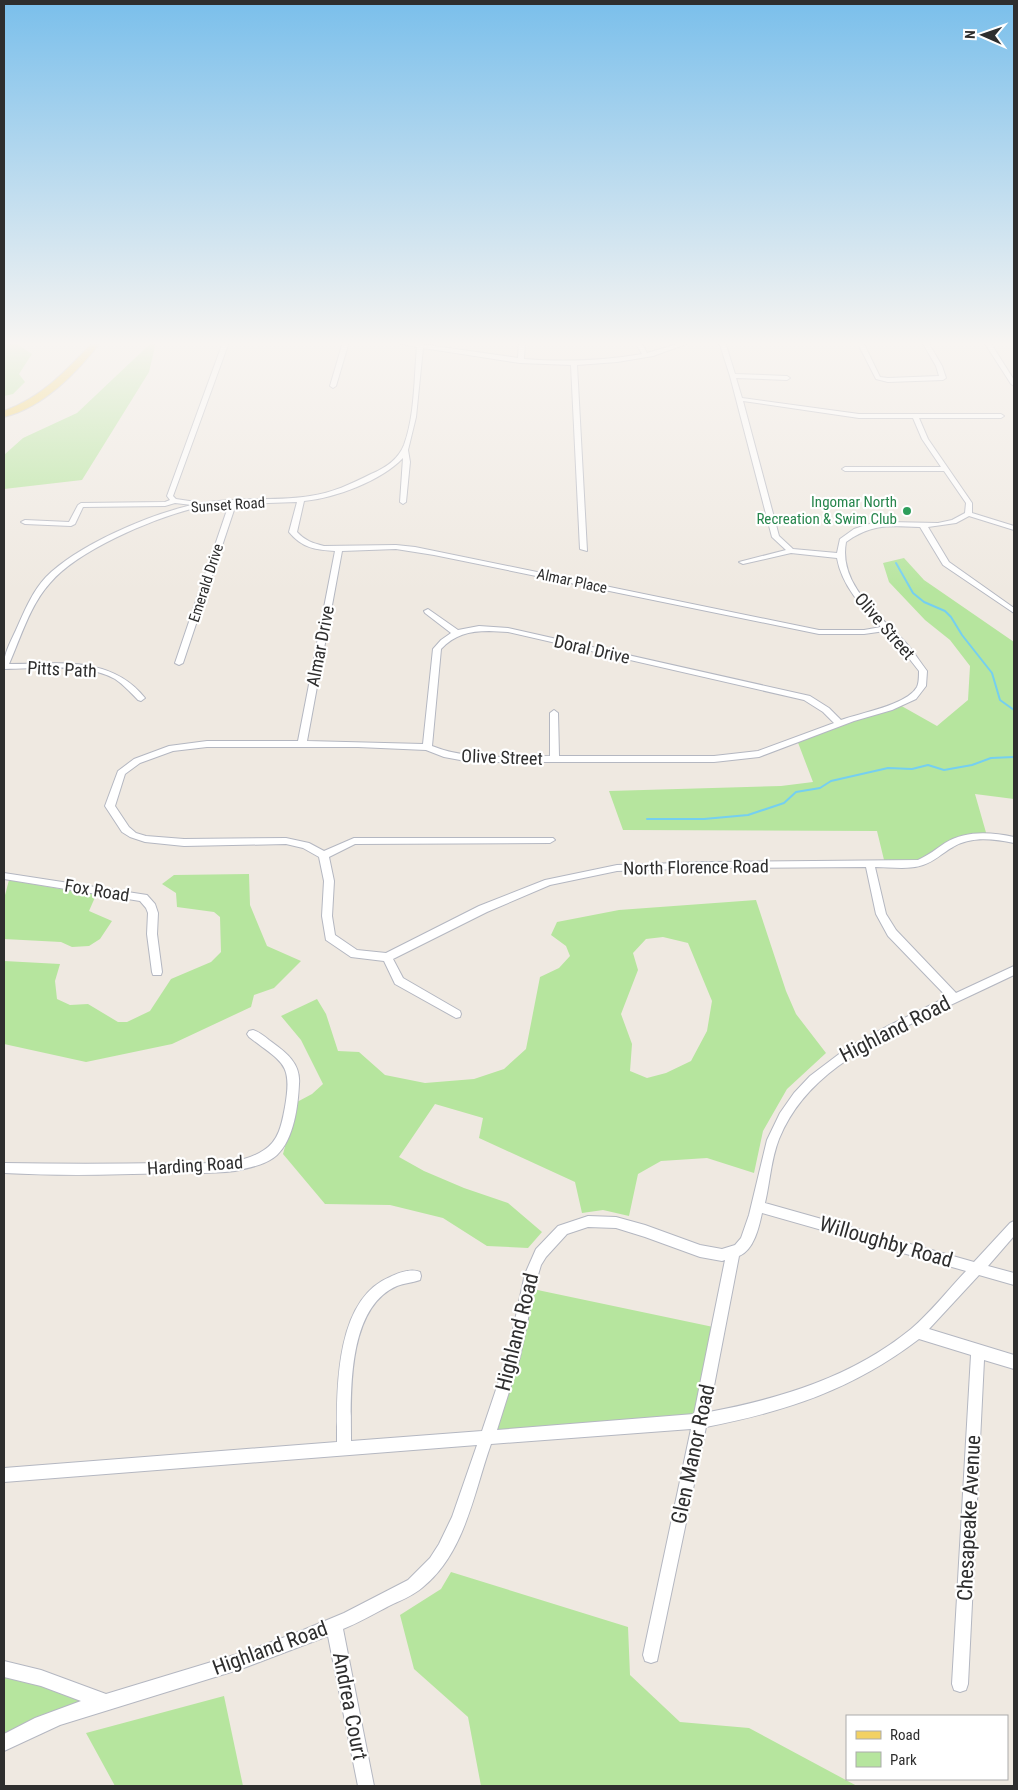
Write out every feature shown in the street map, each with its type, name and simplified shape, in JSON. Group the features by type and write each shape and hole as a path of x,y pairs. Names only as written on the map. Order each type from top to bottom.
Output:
{"street":[{"path":"196,426 170,498 175,501 207,504"},
{"path":"403,502 408,462 405,450 410,426"},
{"path":"577,426 584,549"},
{"path":"746,426 776,537 791,551"},
{"path":"919,426 925,439 969,504 968,514"},
{"name":"Sunset Road","path":"4,667 40,591 58,570 83,554 155,518 207,504 301,501 323,497 350,488 390,466 405,450"},
{"path":"845,469 945,469"},
{"name":"Sunset Road","path":"25,522 71,524 81,505 165,504 175,501"},
{"name":"Almar Place","path":"301,501 293,532 297,540 304,545 339,549 397,547 434,553 819,632 864,632 886,628"},
{"name":"Emerald Drive","path":"179,663 233,502"},
{"path":"743,562 791,551 840,556 843,541 859,529 880,524 952,522 968,514 1014,528"},
{"path":"922,524 946,564 1014,611"},
{"name":"Almar Drive","path":"302,744 339,549"},
{"name":"Olive Street","path":"324,855 306,845 286,841 157,842 133,835 119,822 110,806 121,773 137,761 172,748 207,744 358,744 427,747 447,755 471,759 714,759 759,754 890,708 913,697 922,686 923,671 856,593 840,556"},
{"path":"428,610 456,633"},
{"name":"Doral Drive","path":"427,747 437,649 444,640 456,633 479,628 508,630 807,698 826,710 840,724"},
{"name":"Pitts Path","path":"4,667 74,667 102,671 122,680 141,698"},
{"path":"554,713 555,759"},
{"name":"North Florence Road","path":"387,957 483,909 548,882 617,868 919,863 929,860 949,845 968,836 987,836 1014,840"},
{"path":"456,1014 398,982 387,957 356,954 330,937 327,916 329,881 324,855 354,842 550,840"},
{"path":"870,865 881,914 892,933 954,999"},
{"name":"Fox Road","path":"4,876 143,898 151,906 152,934 157,972"},
{"name":"Highland Road","path":"4,1743 53,1719 103,1701 157,1687 334,1626 412,1586 433,1566 456,1522 512,1364 534,1265 545,1246 559,1233 580,1223 601,1220 612,1221 704,1251 724,1255 732,1254 744,1245 748,1239 758,1206 768,1160 780,1125 801,1094 823,1070 855,1046 1014,970"},
{"name":"Harding Road","path":"4,1168 104,1170 210,1167 256,1160 269,1155 276,1148 283,1134 295,1086 295,1076 288,1062 253,1034"},
{"name":"Willoughby Road","path":"758,1206 1014,1279"},
{"path":"4,1475 700,1421 773,1407 811,1394 865,1368 916,1332 1014,1227"},
{"name":"Glen Manor Road","path":"651,1655 700,1421 732,1254"},
{"path":"344,1449 346,1382 354,1328 362,1308 392,1282 415,1276"},
{"path":"916,1332 1014,1362"},
{"name":"Chesapeake Avenue","path":"960,1684 978,1352"},
{"name":"Andrea Court","path":"334,1626 366,1786"},
{"path":"4,1669 41,1678 103,1701"}],"green space":[{"path":"50,426 116,426 82,480 4,489 4,455 23,438"},
{"path":"904,558 924,580 1014,642 1014,799 975,794 987,836 968,836 929,860 885,864 877,831 623,830 609,791 781,786 813,782 797,740 898,704 937,726 968,700 970,666 950,640 925,620 889,582 883,563"},
{"path":"249,874 250,905 267,946 301,961 274,988 254,995 251,1007 172,1044 86,1062 4,1044 4,961 60,964 55,981 57,999 70,1005 88,1004 118,1022 127,1022 150,1011 171,979 211,962 221,952 220,917 214,912 177,907 176,893 162,884 174,875"},
{"path":"9,880 96,895 89,911 112,921 100,939 89,946 72,947 61,942 4,939 4,899"},
{"path":"756,900 786,991 796,1014 826,1053 787,1089 763,1131 754,1173 707,1158 661,1161 638,1174 629,1216 603,1210 582,1213 575,1182 479,1138 483,1118 435,1104 399,1157 424,1171 464,1188 508,1203 542,1232 528,1248 487,1246 443,1218 390,1205 325,1204 283,1154 297,1102 312,1094 323,1084 301,1040 281,1016 317,999 326,1014 338,1051 359,1052 385,1075 425,1083 474,1079 504,1069 526,1049 540,977 559,968 570,956 566,946 551,935 557,922 619,910","holes":["663,937 688,943 712,1001 707,1031 691,1061 666,1073 647,1078 630,1071 632,1044 621,1014 638,970 633,953 646,939"]},
{"path":"528,1288 718,1328 700,1421 486,1439"},
{"path":"451,1572 628,1627 630,1675 680,1722 749,1728 857,1786 481,1786 468,1717 414,1669 400,1615 441,1589"},
{"path":"4,1669 41,1678 103,1701 15,1736 4,1743"},
{"path":"224,1696 243,1786 115,1786 86,1733"}],"waterway":[{"path":"896,563 913,593 924,602 945,611 951,617 962,635 992,673 1000,700 1014,710"},
{"path":"647,819 704,819 748,815 784,803 796,792 820,788 831,781 888,768 912,769 928,765 944,770 972,765 991,758 1014,757"}],"place":[{"name":"Ingomar North Recreation & Swim Club","path":"907,511"}]}
